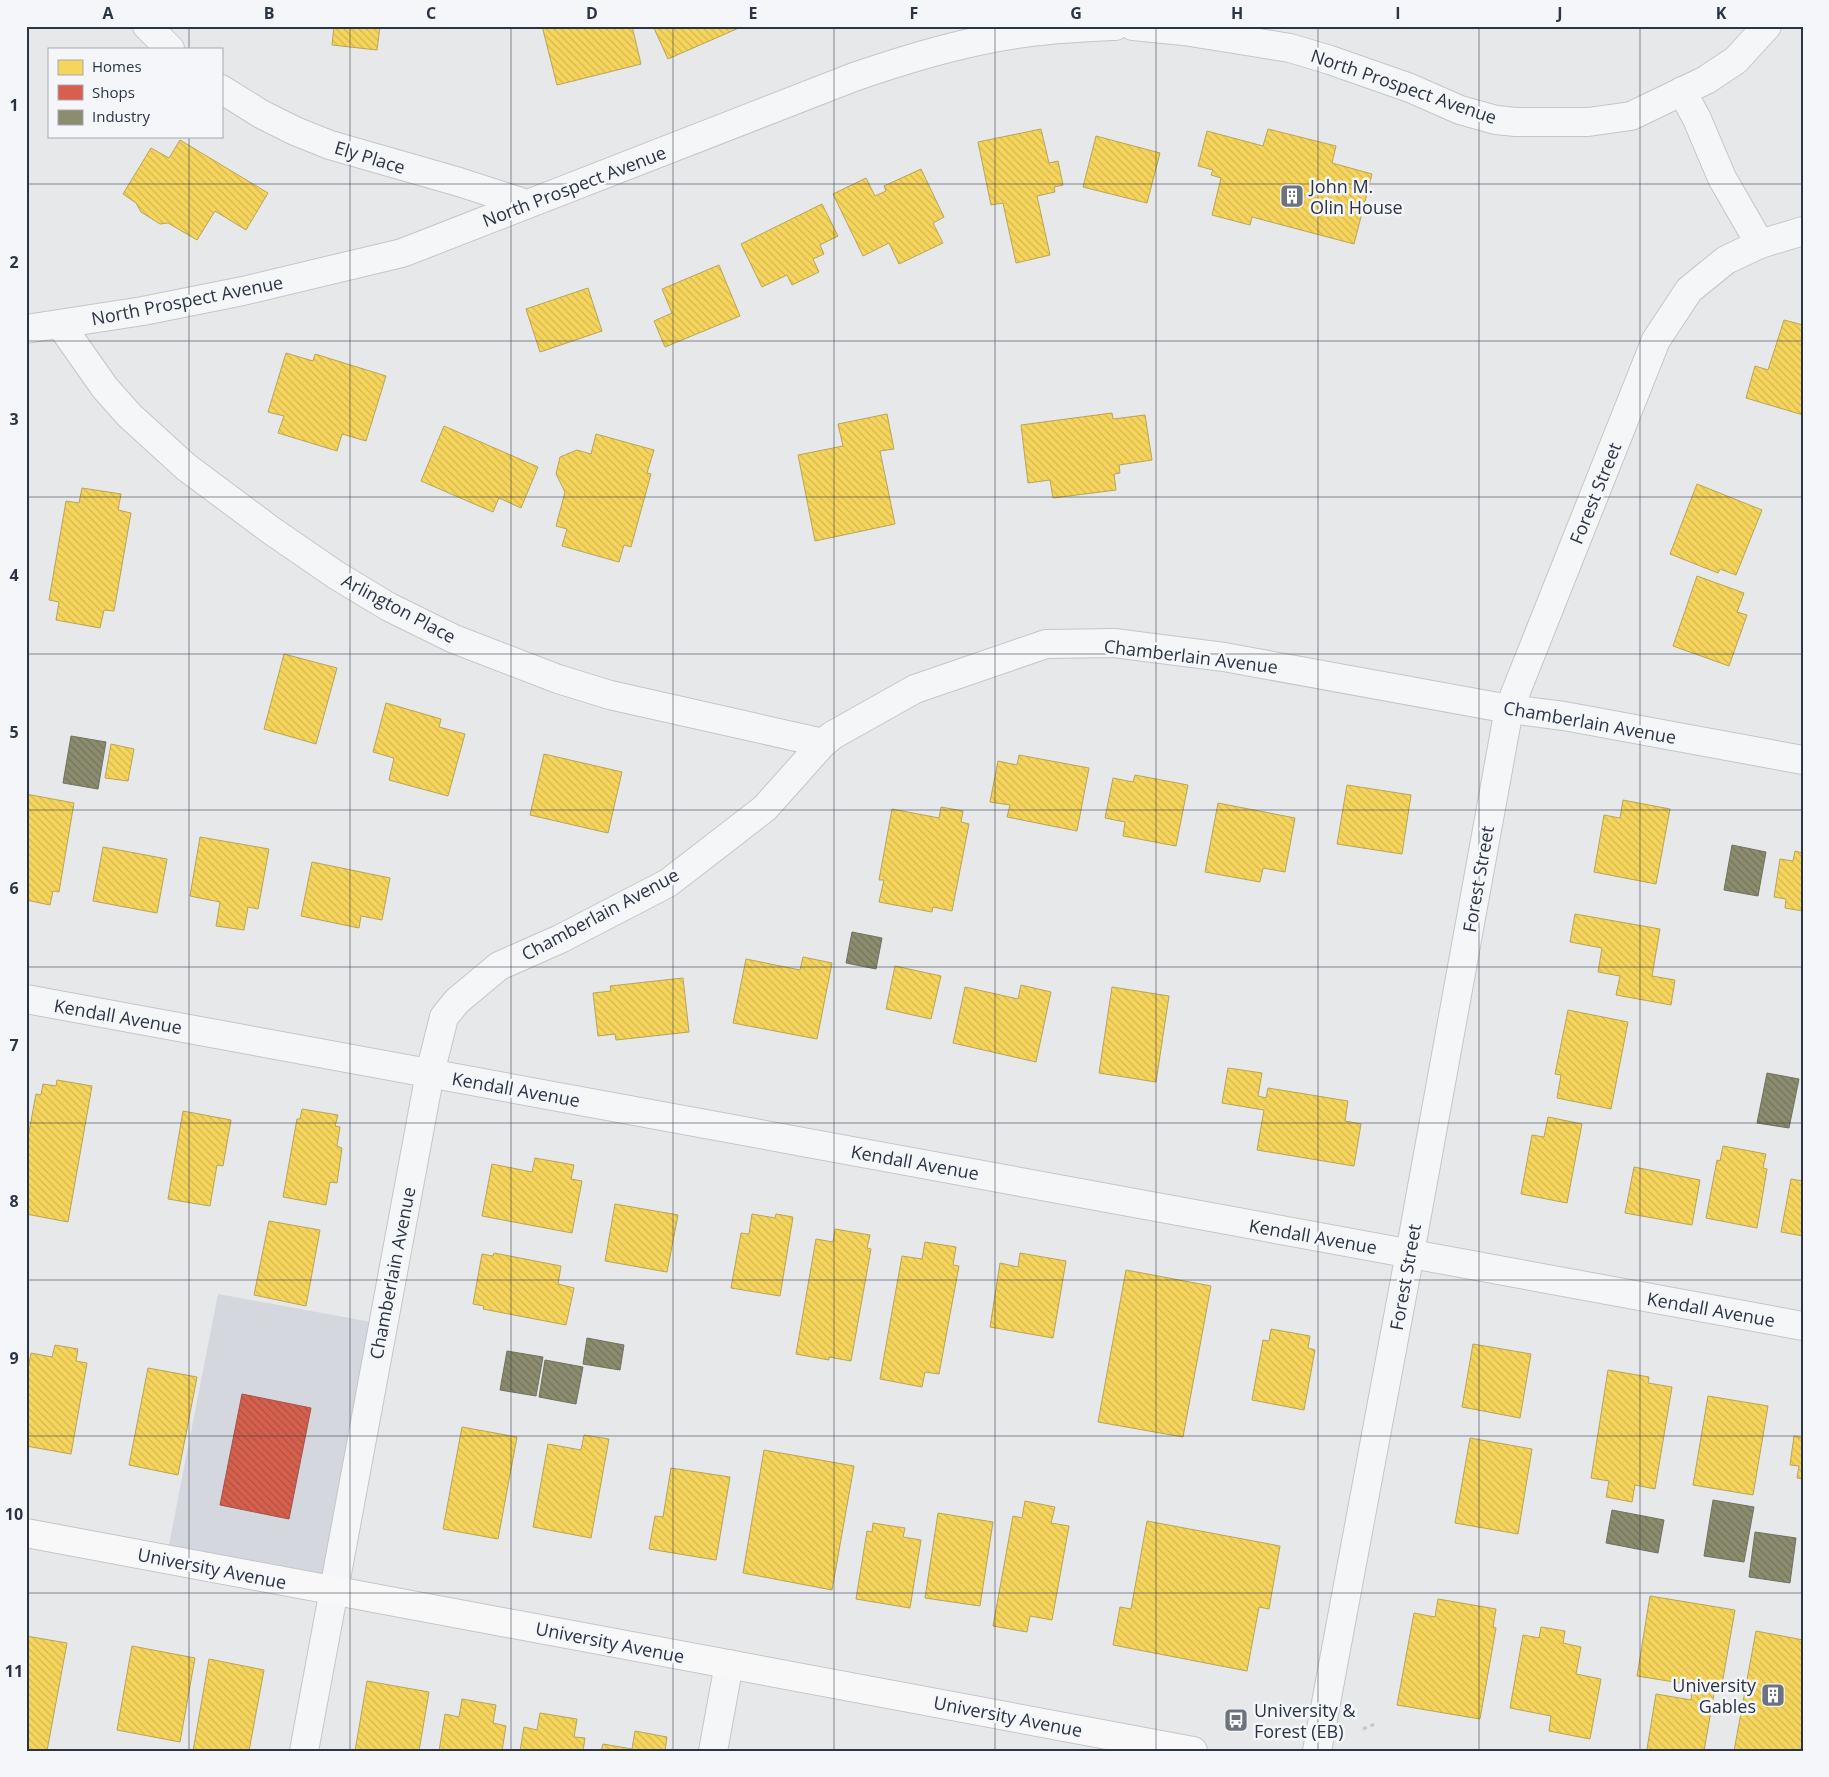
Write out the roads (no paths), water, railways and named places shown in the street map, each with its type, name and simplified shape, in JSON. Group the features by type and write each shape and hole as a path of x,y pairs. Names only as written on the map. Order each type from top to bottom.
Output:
{"street":[{"path":"147,26 169,48"},
{"path":"943,49 1001,26"},
{"name":"North Prospect Avenue","path":"26,329 143,311 243,291 402,253 854,77 910,58 1002,37 1050,30 1115,26"},
{"name":"North Prospect Avenue","path":"1133,26 1184,31 1290,48 1410,88 1460,110 1496,120 1516,122 1588,122 1631,116 1706,80 1736,60 1767,26"},
{"name":"Ely Place","path":"222,90 261,114 295,131 330,145 459,182 527,204"},
{"path":"1682,91 1697,119 1722,178 1760,244"},
{"name":"Forest Street","path":"1317,1751 1509,708 1656,340 1689,290 1726,260 1760,244 1803,231"},
{"name":"Arlington Place","path":"60,324 105,388 123,408 186,466 272,532 336,575 389,607 454,639 558,679 610,695 823,743"},
{"name":"Chamberlain Avenue","path":"304,1751 430,1073 444,1017 457,1001 499,966 560,939 668,883 765,808 823,743 833,735 915,689 1046,644 1114,643 1224,657 1803,760"},
{"name":"Kendall Avenue","path":"26,999 1803,1326"},
{"name":"University Avenue","path":"26,1533 1193,1751"},
{"path":"713,1751 729,1664"}],"place":[{"name":"John M. Olin House","path":"1292,196"},
{"name":"University Gables","path":"1773,1695"},
{"name":"University & Forest (EB)","path":"1236,1720"}]}
